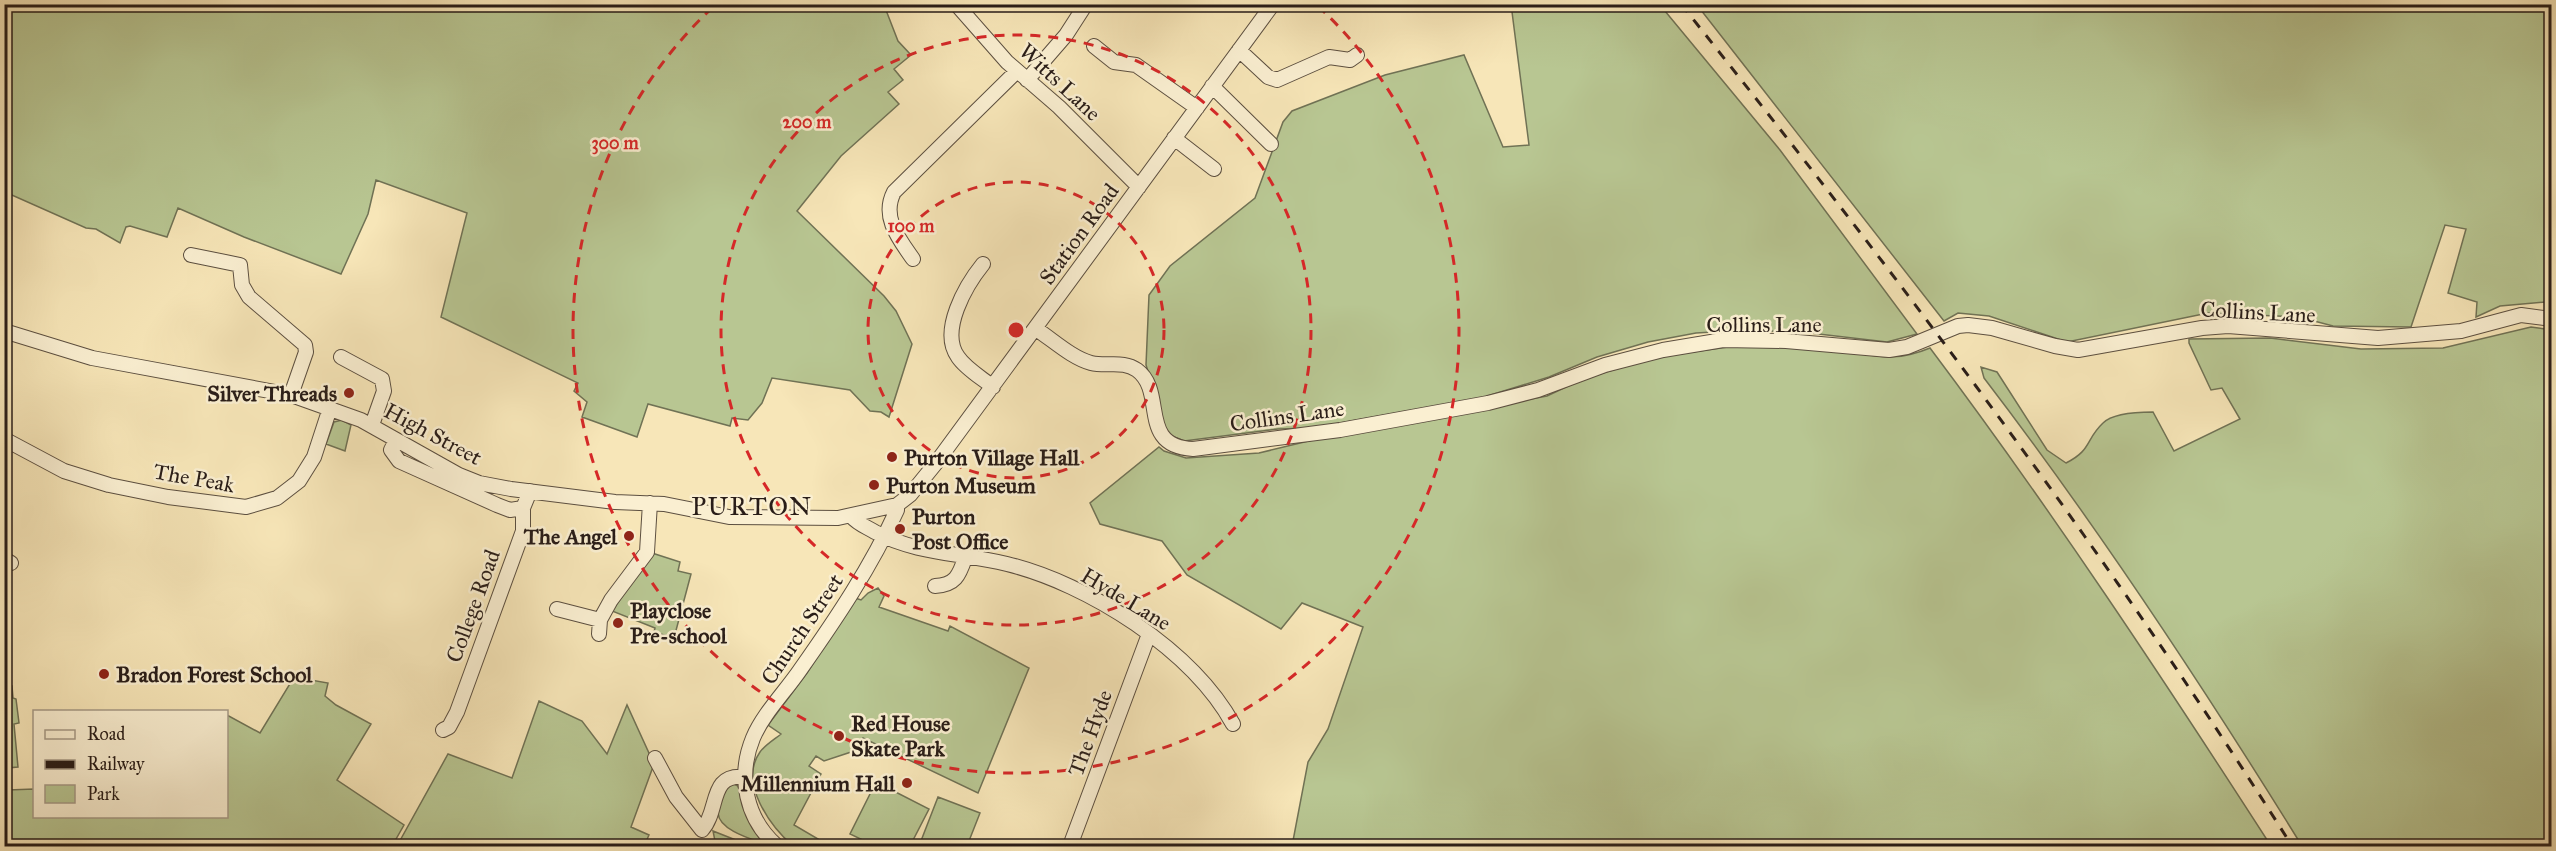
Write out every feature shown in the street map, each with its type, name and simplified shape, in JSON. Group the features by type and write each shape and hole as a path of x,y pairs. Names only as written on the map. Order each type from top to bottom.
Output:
{"street":[{"name":"Witts Lane","path":"956,4 1022,76 1059,107 1139,188"},
{"path":"913,259 891,222 889,209 892,195 902,183 1066,34 1086,4"},
{"name":"Station Road","path":"917,487 1036,329 1273,4"},
{"path":"1094,46 1114,62 1136,65 1197,108"},
{"path":"1239,50 1268,77 1277,80 1329,57 1350,60 1357,55"},
{"path":"1212,87 1271,144"},
{"path":"1174,138 1214,169"},
{"path":"191,255 240,265 242,285 249,297 302,340 306,352 291,396"},
{"path":"982,264 960,300 954,325 953,344 959,359 993,387"},
{"name":"Collins Lane","path":"1036,329 1090,363 1125,365 1136,369 1149,389 1161,434 1174,445 1193,449 1340,430 1478,405 1538,390 1605,365 1663,350 1723,340 1786,341 1889,350 1907,347 1958,326 1968,325 1992,328 2055,346 2078,350 2202,328 2228,326 2378,338 2461,331 2521,315 2552,319"},
{"name":"High Street","path":"4,331 92,358 291,396 330,408 372,425 459,475 486,484 530,491 650,503 745,518 852,517 897,505 917,487"},
{"path":"341,357 382,379 384,391 372,425"},
{"name":"The Peak","path":"4,439 64,471 109,485 168,497 246,507 277,498 299,481 315,457 330,408"},
{"path":"396,440 391,450 399,462 499,506 510,510 523,508"},
{"name":"College Road","path":"443,730 452,723 457,712 523,531 523,508 530,491"},
{"path":"599,634 600,620 611,600 647,552 650,503"},
{"name":"Church Street","path":"777,846 762,831 751,812 745,777 748,754 756,732 836,617 885,537 897,505"},
{"path":"852,517 885,537"},
{"name":"Hyde Lane","path":"885,537 917,549 1006,564 1043,576 1113,610 1149,634 1197,674 1233,724"},
{"path":"935,586 947,586 956,580 965,558"},
{"path":"557,609 600,620"},
{"name":"The Hyde","path":"1070,846 1149,634"},
{"path":"655,758 676,797 702,830 708,823 723,782 729,777 745,777"}],"green space":[{"path":"1511,4 1660,5 1780,150 1917,334 1887,342 1810,333 1748,330 1696,333 1648,342 1597,357 1549,377 1481,398 1312,428 1278,429 1184,441 1167,434 1159,420 1154,391 1146,365 1149,295 1170,266 1255,198 1283,122 1292,111 1385,75 1464,55 1503,147 1529,145"},
{"path":"4,5 884,5 898,41 911,55 894,69 903,80 888,92 899,104 841,156 797,211 884,296 896,311 912,344 889,417 881,412 870,411 850,390 772,378 762,403 748,420 732,418 730,426 648,404 637,437 582,417 587,402 574,391 578,383 441,317 467,213 376,180 368,214 341,274 244,237 178,208 167,237 130,226 126,227 120,243 96,229 86,228 5,192"},
{"path":"1697,5 2551,5 2551,306 2545,302 2500,306 2476,317 2477,302 2448,293 2466,229 2445,225 2411,327 2333,326 2299,317 2208,313 2067,342 1989,316 1958,313 1944,321"},
{"path":"2531,327 2552,330 2551,846 2302,846 2227,726 2149,608 2068,492 1984,378 1981,367 1997,372 2047,450 2066,463 2080,454 2103,423 2120,415 2153,412 2174,451 2240,419 2222,388 2211,390 2189,339 2270,338 2361,349 2443,348"},
{"path":"1728,347 1804,348 1891,357 1930,348 2019,470 2105,594 2271,846 1292,846 1308,762 1328,729 1363,627 1302,603 1281,629 1187,575 1162,541 1100,524 1090,503 1159,447 1164,451 1186,458 1259,453 1321,438 1547,396 1583,379 1656,357"},
{"path":"342,420 351,425 345,451 326,444 334,422"},
{"path":"652,553 680,562 678,571 691,574 674,638 654,632 655,628 612,611"},
{"path":"878,588 884,596 879,607 948,631 950,626 1029,668 978,793 863,738 854,751 824,761 816,756 809,766 821,774 794,825 830,846 793,846 775,828 760,804 753,777 754,764 762,749 781,734 768,725 807,673 855,598 861,600"},
{"path":"5,669 10,669 10,686 12,686 13,698 16,699 19,723 14,724 18,767 7,768 8,790 33,789 33,818 228,818 228,716 260,733 294,677 328,683 325,696 336,705 371,724 337,780 404,825 392,846 5,846"},
{"path":"539,701 582,721 607,754 627,705 654,764 631,827 649,835 644,846 586,846 573,840 569,846 397,846 448,754 512,778"},
{"path":"876,782 929,809 910,846 875,846 850,834"},
{"path":"734,784 738,786 748,819 765,844 737,833 720,819 718,810 724,789"},
{"path":"938,797 980,813 967,846 919,846"},
{"path":"713,831 751,846 716,846"}],"railway":[{"path":"1681,4 1842,209 1999,417 2149,629 2292,846"}],"place":[{"name":"Silver Threads","path":"349,393"},
{"name":"Purton Village Hall","path":"892,457"},
{"name":"Purton Museum","path":"874,485"},
{"name":"Purton Post Office","path":"900,529"},
{"name":"The Angel","path":"629,536"},
{"name":"Playclose Pre-school","path":"618,623"},
{"name":"Bradon Forest School","path":"104,674"},
{"name":"Red House Skate Park","path":"839,736"},
{"name":"Millennium Hall","path":"907,783"}],"district":[{"name":"PURTON","path":"752,506"}]}
